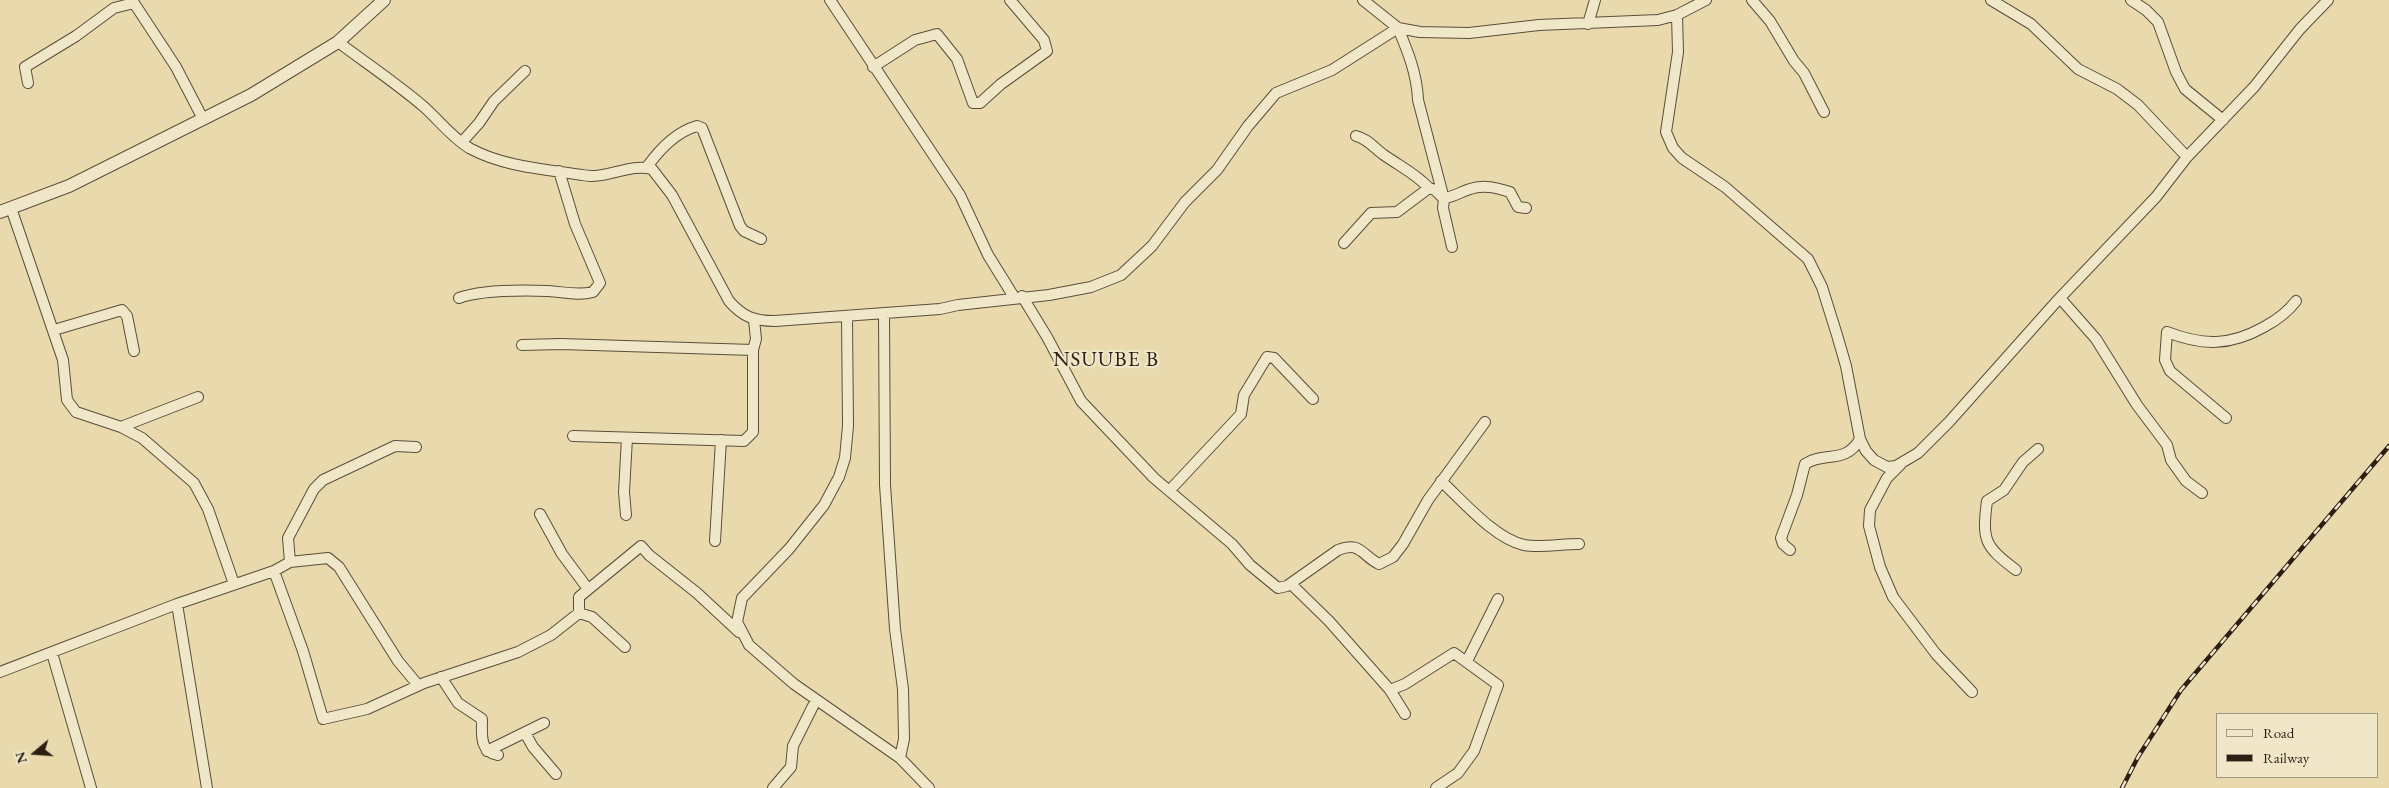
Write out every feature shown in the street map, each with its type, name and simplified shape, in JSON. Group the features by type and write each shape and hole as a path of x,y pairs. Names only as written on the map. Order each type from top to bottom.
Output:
{"street":[{"path":"234,584 208,509 194,483 157,449 121,427 76,412 71,408 65,390 63,360 54,330 6,210 70,186 258,91 338,42 384,0"},
{"path":"830,0 960,195 988,255 1047,336 1081,401 1154,478 1232,544 1250,565 1275,586 1282,588 1290,584 1338,550 1346,547 1358,548 1379,564 1385,563 1403,544 1421,511 1441,481 1485,422"},
{"path":"873,67 915,40 937,34 957,59 973,103 980,103 1001,84 1047,51 1044,40 1010,0"},
{"path":"1363,0 1398,28 1420,32 1469,33 1539,25 1658,20 1677,15 1706,0"},
{"path":"1588,24 1595,0"},
{"path":"1752,0 1770,21 1794,61 1804,73 1824,112"},
{"path":"1992,0 2031,24 2078,69 2117,89 2138,105 2187,157"},
{"path":"2131,0 2146,10 2158,22 2179,80 2186,89 2223,120"},
{"path":"1677,15 1678,52 1666,132 1668,140 1682,158 1725,187 1808,259 1822,287 1837,335 1860,438 1866,451 1880,464 1887,467 1901,463 1918,453 1950,422 2060,298 2156,197 2187,157 2254,87 2300,29 2328,0"},
{"path":"28,83 25,68 76,36 114,8 133,2 176,67 203,119"},
{"path":"338,42 414,99 471,149 519,166 600,177 638,167 646,167 657,172 672,195 729,301 738,312 754,320 775,321 940,310 1090,287 1121,275 1152,246 1185,202 1217,170 1248,126 1276,93 1332,70 1398,28"},
{"path":"1398,28 1411,59 1417,85 1418,100 1444,198 1443,208 1452,247"},
{"path":"462,142 479,123 494,101 525,71"},
{"path":"646,167 655,155 670,141 690,128 697,126 702,128 740,226 761,240"},
{"path":"1356,136 1365,138 1391,160 1415,174 1429,188 1435,190 1444,198 1453,197 1470,189 1498,188 1510,192 1518,207 1526,208"},
{"path":"459,298 468,295 512,292 538,291 581,295 593,292 600,283 575,224 559,171"},
{"path":"1344,243 1370,213 1398,212 1429,188"},
{"path":"2060,298 2096,339 2137,405 2167,445 2171,460 2176,467 2186,480 2202,493"},
{"path":"2226,418 2170,371 2166,360 2165,340 2167,332 2186,339 2202,342 2240,339 2288,312 2296,300"},
{"path":"54,330 122,310 127,316 134,351"},
{"path":"884,313 885,485 895,629 904,689 904,739 900,758"},
{"path":"847,316 848,426 843,464 824,504 789,549 742,598 736,622 749,645 794,684 900,758 930,788"},
{"path":"573,436 744,441 753,432 753,350 756,339 754,320"},
{"path":"522,345 561,344 753,350"},
{"path":"1170,490 1241,414 1244,395 1267,357 1274,358 1313,399"},
{"path":"121,427 198,397"},
{"path":"626,515 624,492 627,438"},
{"path":"1790,550 1783,544 1781,538 1797,495 1805,464 1846,454 1854,449 1860,438"},
{"path":"714,541 721,440"},
{"path":"290,562 288,538 314,489 322,480 395,446 416,447"},
{"path":"2016,570 1996,555 1986,539 1987,501 2004,490 2023,462 2038,449"},
{"path":"1901,463 1887,478 1870,510 1869,526 1880,567 1893,597 1936,654 1972,692"},
{"path":"1441,481 1485,522 1513,540 1532,545 1579,544"},
{"path":"540,514 562,554 588,589"},
{"path":"579,612 579,597 641,546 741,633"},
{"path":"0,672 177,604 274,571 290,562 328,558 340,567 398,660 418,685"},
{"path":"274,571 303,651 323,719 367,709 418,685 533,645 551,635 579,612"},
{"path":"1290,584 1322,614 1390,690 1405,714"},
{"path":"1467,661 1498,599"},
{"path":"177,604 207,788"},
{"path":"579,612 592,617 625,647"},
{"path":"52,653 91,788"},
{"path":"1390,690 1405,684 1454,653 1498,686 1474,750 1458,773 1450,776 1436,788"},
{"path":"441,677 458,703 482,719 482,743 487,751 498,755"},
{"path":"773,788 791,766 794,746 816,700"},
{"path":"487,751 544,723"},
{"path":"524,733 533,747 556,774"}],"railway":[{"path":"2122,788 2138,757 2181,690 2389,446"}],"district":[{"name":"NSUUBE B","path":"1106,360"}]}
